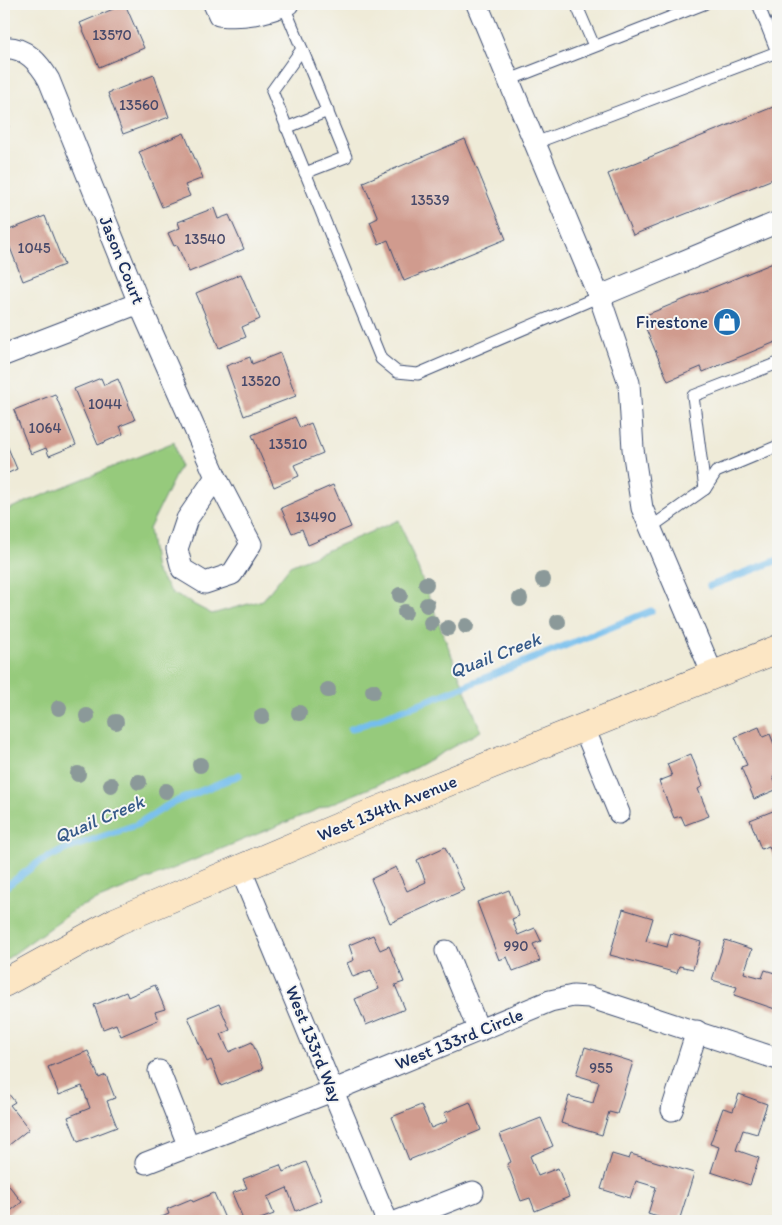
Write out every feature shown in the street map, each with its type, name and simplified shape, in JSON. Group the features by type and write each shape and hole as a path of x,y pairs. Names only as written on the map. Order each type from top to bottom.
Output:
{"street":[{"path":"214,4 219,15 238,18 268,12 286,5"},
{"path":"477,4 598,297 629,383 633,449 642,508 713,675"},
{"name":"Jason Court","path":"12,49 33,58 49,80 139,303 216,477 251,544 232,574 205,583 182,569 177,549 187,519 216,477"},
{"path":"598,297 778,222"},
{"path":"4,355 139,303"},
{"name":"West 134th Avenue","path":"4,983 74,942 117,920 778,649"},
{"path":"584,728 619,813"},
{"name":"West 133rd Way","path":"240,868 387,1221"},
{"path":"446,951 479,1031"},
{"name":"West 133rd Circle","path":"146,1164 332,1091 550,1001 573,996 588,997 778,1059"},
{"path":"672,1110 697,1031"},
{"path":"159,1071 189,1147"},
{"path":"398,1221 473,1192"}],"lane":[{"path":"576,4 594,46"},
{"path":"509,80 704,4"},
{"path":"535,143 777,52 758,4"},
{"path":"286,5 346,157 305,172"},
{"path":"302,49 272,91 381,359 397,372 418,374 598,297"},
{"path":"286,128 328,111"},
{"path":"705,489 693,396 778,363"},
{"path":"650,528 705,489 716,472 778,446"}],"green space":[{"path":"174,442 180,466 149,529 155,570 172,593 212,614 263,600 290,566 399,520 481,731 404,774 77,908 4,961 4,511"}],"building":[{"path":"125,4 144,48 99,67 80,23"},
{"path":"154,75 169,117 123,134 108,93"},
{"path":"778,105 778,177 633,235 608,174"},
{"path":"4,115 9,127 4,130"},
{"path":"184,133 203,178 185,185 190,196 162,207 139,152"},
{"path":"465,139 506,239 404,281 388,240 379,244 370,222 378,218 363,182"},
{"path":"214,208 218,219 229,215 244,249 189,272 177,245 174,246 168,233 180,228 178,222"},
{"path":"45,216 64,265 23,281 4,232"},
{"path":"778,261 778,341 703,372 701,367 668,381 641,317"},
{"path":"241,274 260,319 242,327 246,337 219,348 196,293"},
{"path":"280,353 296,396 244,416 226,366 250,357 252,364"},
{"path":"101,378 104,385 118,379 135,420 120,426 123,434 98,445 74,389"},
{"path":"55,394 76,445 49,456 46,448 31,454 14,410"},
{"path":"295,417 300,428 311,423 323,453 294,465 299,476 274,487 252,435"},
{"path":"4,438 17,469 4,475"},
{"path":"333,485 351,527 308,545 302,529 292,533 281,508"},
{"path":"759,727 763,737 770,734 778,754 778,775 773,777 778,789 754,799 741,767 747,765 735,737"},
{"path":"691,754 703,786 698,789 709,816 685,825 681,816 674,818 659,781 672,776 667,764"},
{"path":"778,809 778,869 769,846 761,849 750,820"},
{"path":"445,847 464,890 390,923 371,879 396,867 407,891 426,882 417,860"},
{"path":"509,890 519,916 512,919 518,935 535,928 541,941 533,944 540,961 513,971 507,957 499,960 477,902"},
{"path":"623,909 653,918 646,941 667,947 671,933 701,942 693,969 679,966 677,973 610,955"},
{"path":"373,935 380,950 389,946 404,982 395,985 405,1009 366,1025 355,999 379,989 371,970 353,977 347,963 354,960 349,945"},
{"path":"725,940 752,949 744,973 762,978 765,970 778,974 778,1010 734,995 737,987 712,980"},
{"path":"155,985 165,1009 155,1012 158,1020 121,1036 116,1024 103,1029 94,1005 126,992 128,997"},
{"path":"219,1004 230,1030 221,1034 229,1052 252,1042 263,1069 221,1086 211,1060 207,1062 188,1017"},
{"path":"585,1047 633,1062 617,1114 609,1112 602,1135 561,1123 569,1096 593,1103 599,1082 576,1075"},
{"path":"88,1051 99,1078 106,1075 115,1098 107,1101 117,1127 78,1142 68,1117 90,1108 82,1086 59,1095 48,1067"},
{"path":"4,1088 15,1102 10,1105 29,1129 9,1145 4,1138"},
{"path":"739,1094 767,1104 757,1134 743,1130 736,1150 759,1158 750,1185 711,1172 719,1147 710,1144 723,1108 733,1111"},
{"path":"470,1102 481,1130 409,1160 392,1117 421,1105 431,1128 448,1121 444,1113"},
{"path":"541,1118 553,1146 530,1156 538,1176 558,1168 569,1197 535,1211 530,1198 521,1201 507,1164 511,1162 500,1134"},
{"path":"612,1154 629,1159 631,1154 694,1173 679,1221 671,1221 648,1214 656,1187 636,1181 630,1198 601,1189"},
{"path":"306,1162 322,1200 296,1211 287,1188 267,1197 274,1214 255,1221 244,1221 232,1193 247,1188 243,1179 280,1165 283,1172"},
{"path":"6,1182 22,1202 4,1216 4,1184"},
{"path":"214,1193 226,1221 151,1221 169,1214 167,1209 191,1199 193,1202"}],"waterway":[{"name":"Quail Creek","path":"710,586 778,560"},
{"name":"Quail Creek","path":"351,729 435,698 651,611"},
{"name":"Quail Creek","path":"4,888 39,862 66,849 136,825 170,804 239,775"}],"place":[{"name":"Firestone","path":"727,322"}]}
